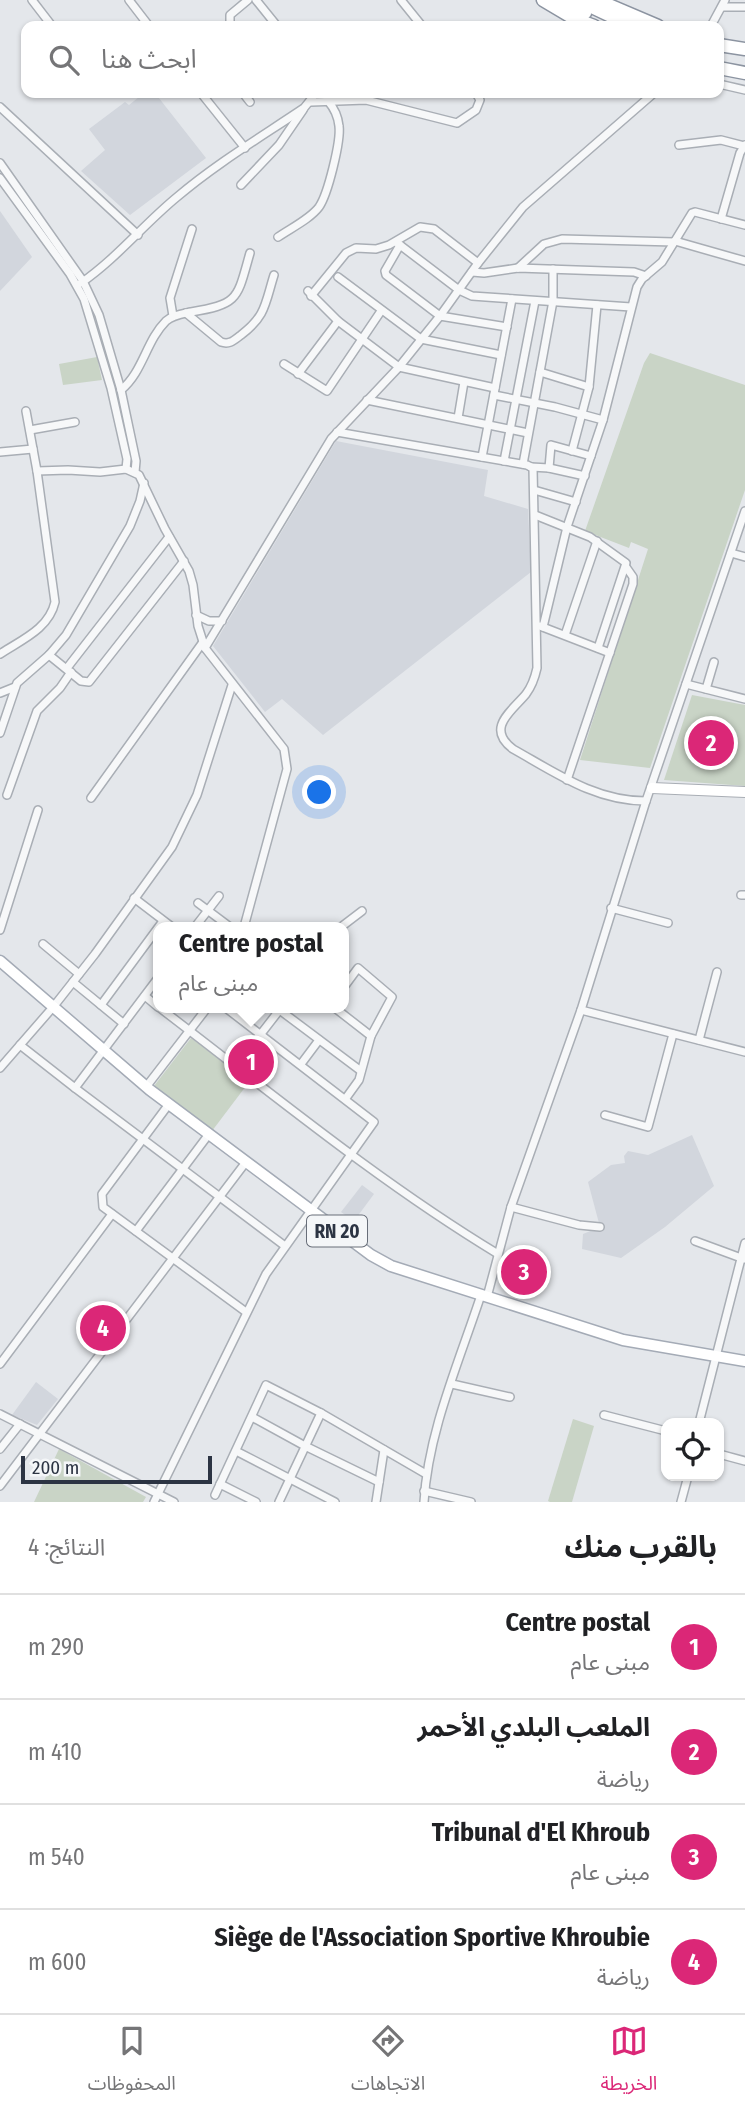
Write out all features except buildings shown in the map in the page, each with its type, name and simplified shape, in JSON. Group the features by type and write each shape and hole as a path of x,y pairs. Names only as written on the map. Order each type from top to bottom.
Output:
{"highway":[{"path":"543,0 580,21"},
{"path":"561,0 604,21"},
{"path":"578,0 622,21"},
{"path":"597,0 646,21"},
{"path":"724,52 745,49"},
{"path":"724,54 745,57"},
{"path":"724,55 745,66"},
{"path":"724,69 745,73"}],"main road":[{"name":"RN 20","path":"0,961 146,1087 310,1212 391,1266 623,1340 745,1362"}],"street":[{"path":"32,0 48,21"},
{"path":"129,0 145,21"},
{"path":"230,21 230,15 248,0"},
{"path":"256,0 272,21"},
{"path":"401,0 418,21"},
{"path":"713,21 723,3 745,7"},
{"path":"724,86 745,90"},
{"path":"205,98 245,148"},
{"path":"247,98 250,102"},
{"path":"242,185 279,145 313,98"},
{"path":"80,283 207,172 308,105 328,101 366,100 457,123 478,108 479,98"},
{"path":"91,798 222,621 326,446 337,432 399,367 523,207 648,98"},
{"path":"278,237 313,213 321,204 340,134 338,118 328,101"},
{"path":"0,107 138,235"},
{"path":"679,145 721,140 744,146 721,219"},
{"path":"0,163 97,307 121,390 136,461 135,472"},
{"path":"0,178 80,283 111,388 127,459 126,469"},
{"path":"540,626 567,527 603,420 639,283 662,262 692,213 745,225"},
{"path":"478,263 431,227 419,227 398,244 385,274 440,316 507,327"},
{"path":"173,316 170,298 192,229"},
{"path":"518,268 544,244 562,239 674,242 745,261"},
{"path":"603,420 516,400 464,382 399,367 338,321 310,294 349,251 398,244 459,290 477,297 631,307"},
{"path":"121,390 136,373 162,326 173,316 218,308 232,300 239,289 250,253"},
{"path":"472,272 518,268 634,272 646,276"},
{"path":"527,466 528,433 553,301 553,269"},
{"path":"186,313 220,342 226,344 233,341 261,318 274,275"},
{"path":"338,277 421,339 501,355"},
{"path":"482,457 512,299"},
{"path":"504,461 535,301"},
{"path":"572,451 589,387 597,304"},
{"path":"284,364 327,391 381,311"},
{"path":"298,374 338,321"},
{"path":"540,372 589,387"},
{"path":"458,418 464,382"},
{"path":"367,400 528,433"},
{"path":"0,654 39,628 53,610 54,594 26,411"},
{"path":"30,430 75,422"},
{"path":"337,432 585,476"},
{"path":"549,468 551,445 591,456"},
{"path":"0,452 33,449"},
{"path":"527,466 534,470 540,626 537,668 527,693 505,717 502,735 513,750 584,789 621,800 646,801"},
{"path":"37,471 100,472 126,469 135,472 144,483 169,537 184,561 193,585 196,615 204,645 232,685 278,740 287,759 287,769 245,922"},
{"path":"0,733 15,687 66,635 130,526 144,483"},
{"path":"534,489 576,502"},
{"path":"424,1502 426,1475 452,1384 581,1010 646,801 745,511"},
{"path":"535,515 597,541 609,552 623,559 633,577 567,780"},
{"path":"7,795 37,711 60,688 69,670 169,537"},
{"path":"565,635 597,541"},
{"path":"731,553 745,557"},
{"path":"50,654 83,682 90,681 184,561"},
{"path":"598,648 626,567"},
{"path":"196,615 209,621 222,621"},
{"path":"540,626 610,653"},
{"path":"706,689 714,663"},
{"path":"686,684 745,699"},
{"path":"0,1068 73,982 164,859 199,788 232,685"},
{"path":"0,692 15,687"},
{"path":"652,788 745,792"},
{"path":"0,930 38,810"},
{"path":"199,922 219,896"},
{"path":"134,898 166,922"},
{"path":"198,903 223,922"},
{"path":"611,908 668,923"},
{"path":"348,922 362,911"},
{"path":"101,1005 153,934"},
{"path":"43,944 79,974"},
{"path":"346,1098 359,1080 371,1037 393,997 358,968 349,980"},
{"path":"699,1040 717,972"},
{"path":"73,982 124,1024"},
{"path":"75,1088 153,985"},
{"path":"145,996 153,1002"},
{"path":"581,1010 745,1052"},
{"path":"167,1013 352,1154 452,1226 498,1254"},
{"path":"146,1087 203,1013"},
{"path":"154,1502 266,1274 374,1122 233,1013"},
{"path":"236,1066 276,1013"},
{"path":"286,1013 360,1071"},
{"path":"341,1013 371,1037"},
{"path":"605,1115 648,1127 673,1034"},
{"path":"301,1064 319,1040"},
{"path":"20,1045 285,1246"},
{"path":"0,1051 9,1058"},
{"path":"169,1104 102,1194 103,1207 246,1312"},
{"path":"135,1231 209,1135"},
{"path":"0,1486 246,1162"},
{"path":"511,1207 579,1225 600,1227"},
{"path":"0,1364 112,1214"},
{"path":"695,1241 743,1258"},
{"path":"700,1418 745,1243"},
{"path":"452,1384 510,1397"},
{"path":"215,1495 266,1385 321,1413 426,1475"},
{"path":"279,1502 321,1413"},
{"path":"0,1414 174,1502"},
{"path":"604,1415 661,1431"},
{"path":"252,1417 379,1482"},
{"path":"0,1449 20,1424"},
{"path":"376,1502 384,1450"},
{"path":"236,1451 335,1502"},
{"path":"724,1455 745,1461"},
{"path":"681,1502 687,1481"},
{"path":"220,1484 256,1502"},
{"path":"424,1491 471,1502"}],"shaded area":[{"path":"138,98 159,98 206,158 130,215 81,171 105,150 89,129 125,102 129,105"},
{"path":"0,211 32,257 0,291"},
{"path":"336,441 488,470 484,496 528,509 531,572 323,735 282,699 265,712 213,646"},
{"path":"692,1135 714,1186 665,1227 621,1258 582,1249 583,1234 600,1227 588,1182 611,1165 625,1163 624,1156 628,1151 648,1155"},
{"path":"362,1185 374,1194 354,1221 341,1212"},
{"path":"36,1382 58,1399 37,1425 12,1415"}],"green space":[{"path":"650,353 745,385 745,490 650,768 580,760 648,549 631,542 629,548 585,531 644,363"},
{"path":"97,357 102,380 63,385 59,364"},
{"path":"692,695 745,705 745,786 664,780"},
{"path":"191,1038 249,1082 212,1131 154,1086"},
{"path":"573,1419 594,1426 572,1502 550,1502 548,1501"},
{"path":"59,1449 146,1497 143,1502 34,1502"}],"place":[{"name":"الملعب البلدي الأحمر","path":"711,743"},
{"name":"Centre postal","path":"251,1062"},
{"name":"Tribunal d'El Khroub","path":"524,1272"},
{"name":"Siège de l'Association Sportive Khroubie","path":"103,1328"}]}
